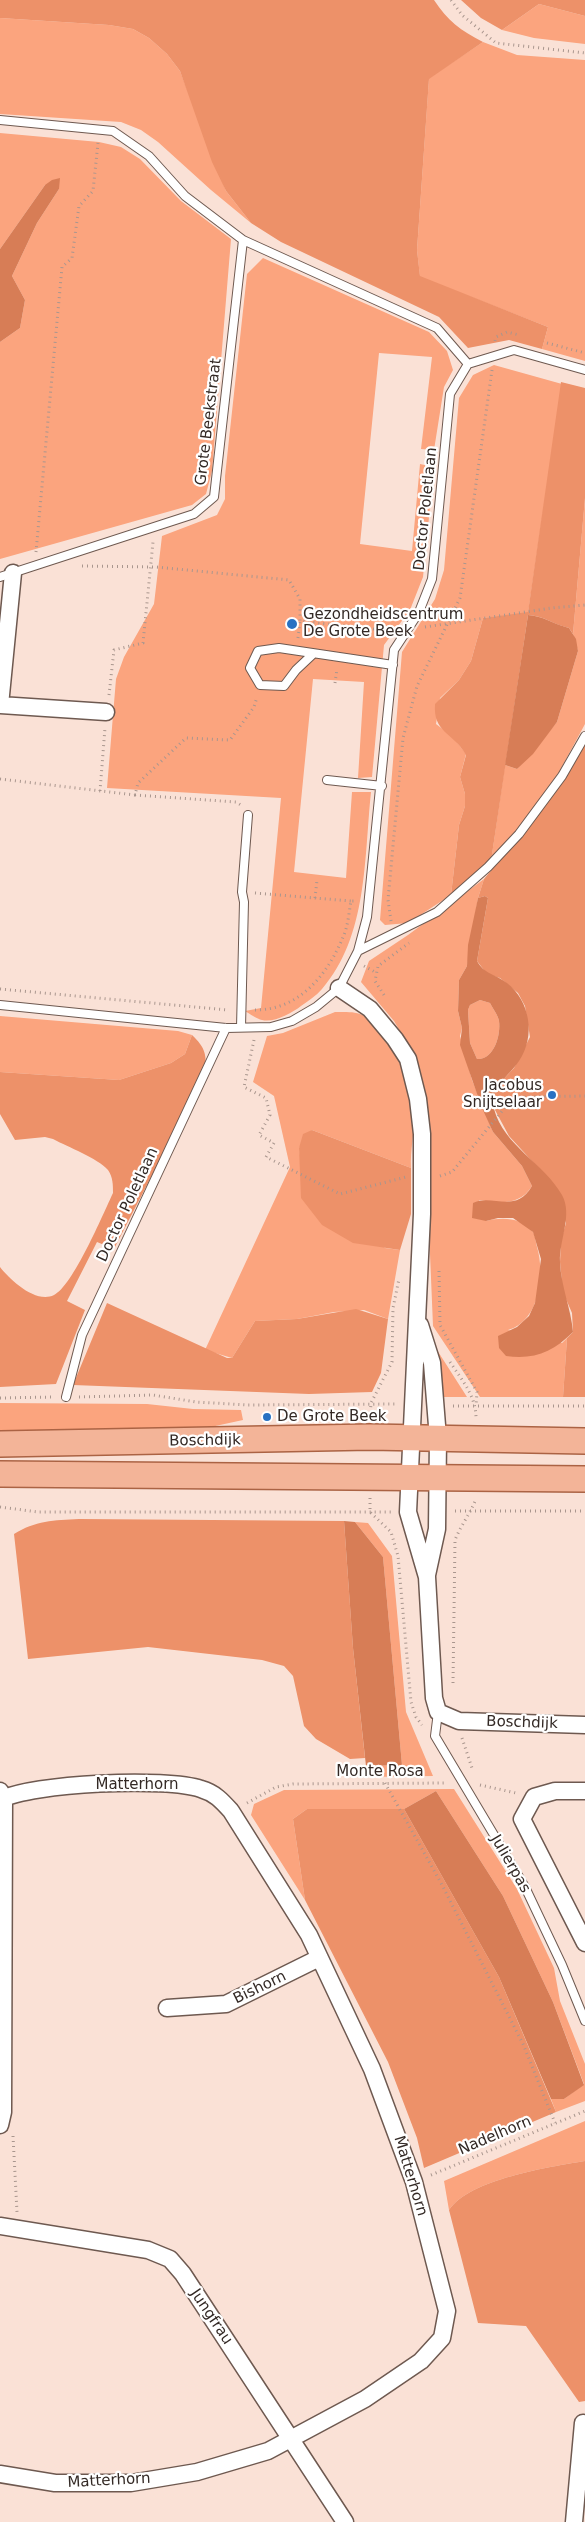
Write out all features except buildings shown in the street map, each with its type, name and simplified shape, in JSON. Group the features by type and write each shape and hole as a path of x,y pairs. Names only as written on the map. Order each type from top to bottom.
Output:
{"main road":[{"name":"Boschdijk","path":"0,1444 410,1438 585,1441"},
{"path":"0,1474 346,1478 438,1476 585,1479"}],"street":[{"path":"6,575 0,705 106,712"},
{"path":"339,988 370,1009 395,1038 408,1059 418,1099 422,1134 422,1176 418,1317 410,1438 408,1512 427,1577 434,1698 438,1712"},
{"path":"418,1317 432,1363 438,1438 437,1529 427,1577"},
{"name":"Boschdijk","path":"438,1712 459,1721 585,1725"},
{"name":"Matterhorn","path":"0,2474 56,2483 131,2483 197,2472 268,2451 365,2399 421,2361 442,2338 447,2312 414,2182 372,2069 309,1935 231,1811 217,1795 200,1788 170,1782 58,1786 1,1796"},
{"path":"534,1797 555,1791 585,1791"},
{"path":"1,1796 2,2118"},
{"name":"Julierpas","path":"534,1797 522,1819 585,1943"},
{"name":"Bishorn","path":"167,2008 226,2004 319,1958"},
{"name":"Jungfrau","path":"0,2226 148,2250 170,2259 183,2274 292,2439 344,2522"},
{"path":"574,2522 583,2424"}],"lane":[{"path":"0,120 113,132 149,156 185,196 243,240 437,328 468,364 514,350 585,370"},
{"name":"Grote Beekstraat","path":"6,575 194,514 214,497 243,240"},
{"name":"Doctor Poletlaan","path":"0,1005 226,1028 271,1027 292,1021 316,1007 339,988 358,951 367,917 382,786 394,650 420,612 432,578 450,394 468,364"},
{"path":"313,654 296,670 284,686 260,685 250,668 258,651 279,648 392,666"},
{"path":"358,951 436,912 488,867 519,834 562,776 585,736"},
{"path":"327,780 382,786"},
{"path":"241,1027 244,902 242,892 248,815"},
{"name":"Doctor Poletlaan","path":"66,1397 82,1335 226,1028"},
{"path":"434,1736 438,1712"},
{"name":"Julierpas","path":"434,1736 524,1887 562,1965 585,2021"}],"path":[{"path":"451,0 462,15 496,43 585,53"},
{"path":"34,566 62,267 72,258 79,206 93,191 99,130"},
{"path":"393,933 388,900 403,738 417,686 460,598 494,356"},
{"path":"100,791 106,712 114,650 143,643 155,526"},
{"path":"73,566 151,567 289,580 300,598 300,621 394,632 585,605"},
{"path":"135,796 138,783 186,738 230,740 254,707 260,685"},
{"path":"0,779 135,796 236,802 245,808 248,815"},
{"path":"315,898 317,880"},
{"path":"266,893 351,901 388,900"},
{"path":"0,989 241,1011 270,1010 298,997 323,975 345,934 351,901"},
{"path":"256,1027 244,1087 266,1098 270,1115 259,1135 274,1142 266,1157 340,1194 403,1178 444,1176 452,1172 500,1113 517,1096 585,1096"},
{"path":"371,1403 392,1362 393,1308 401,1269"},
{"path":"445,1354 469,1390 476,1406 477,1439"},
{"path":"0,1398 153,1395 196,1402 315,1408 371,1403 412,1404"},
{"path":"436,1406 585,1406"},
{"path":"453,1686 456,1540 461,1524 471,1511 477,1495 477,1477"},
{"path":"0,1507 38,1512 408,1512"},
{"path":"438,1511 585,1511"},
{"path":"370,1512 391,1532 398,1556 411,1702 416,1718 426,1730 446,1742 462,1740 459,1721"},
{"path":"385,1783 441,1883 519,2036 555,2123"},
{"name":"Monte Rosa","path":"231,1811 276,1787 293,1784 461,1783 534,1797"},
{"name":"Nadelhorn","path":"414,2182 585,2111"},
{"path":"2,2118 13,2137 18,2229"}],"shaded area":[{"path":"0,0 434,0 455,24 483,42 429,79 417,250 420,276 548,327 542,349 509,340 468,348 439,317 281,242 251,223 226,191 212,162 180,71 167,54 149,38 133,29 109,25 0,18"},
{"path":"461,0 585,0 585,16 539,4 502,30 481,18"},
{"path":"539,4 585,16 585,44 534,38 502,30"},
{"path":"0,18 109,25 133,29 149,38 167,54 180,71 226,191 251,223 158,142 141,130 121,122 0,114"},
{"path":"483,42 517,55 585,60 585,361 542,349 548,327 420,277 417,250 429,78"},
{"path":"0,133 99,142 121,147 140,159 181,201 231,239 212,471 206,494 192,505 0,559 0,342 20,328 25,300 12,276 37,223 59,189 45,185 0,249"},
{"path":"60,178 59,189 37,223 12,276 25,300 20,328 0,342 0,249 45,185 52,180"},
{"path":"263,258 429,332 447,351 453,370 444,387 434,450 421,449 432,357 379,353 360,544 412,551 420,464 434,467 423,577 410,610 384,645 372,777 358,778 364,682 313,679 294,872 346,878 352,792 371,792 365,869 356,921 348,945 337,968 322,989 312,998 293,1012 267,1021 258,1019 245,1011 261,1008 281,798 107,788 116,679 124,657 154,604 162,536 217,515 225,499 225,476 247,274"},
{"path":"494,365 562,384 528,613 483,618 471,661 459,680 440,698 436,724 452,736 466,754 460,777 465,794 465,806 459,825 451,895 408,923 385,925 380,920 402,652 435,599 444,570 459,398 473,375"},
{"path":"561,382 585,388 585,498 573,634 569,628 528,615 491,861 451,895 459,825 465,806 465,794 460,777 466,755 461,747 440,727 435,714 435,704 459,680 471,661 483,618 528,612"},
{"path":"585,498 585,724 558,774 522,824 491,861 505,765 517,769 557,722 578,651 573,634"},
{"path":"528,615 569,628 576,639 578,651 557,722 533,754 517,769 505,765"},
{"path":"585,742 585,1397 563,1397 567,1338 573,1332 572,1313 563,1292 560,1262 561,1240 566,1223 553,1184 509,1136 495,1110 493,1097 499,1084 514,1068 530,1037 525,1006 518,993 500,978 487,974 477,961 488,898 485,896 478,898 484,879 546,804"},
{"path":"484,879 478,898 467,966 459,980 458,1011 462,1028 460,1036 472,1080 493,1132 522,1166 532,1186 521,1197 508,1202 479,1200 486,1221 511,1219 523,1223 534,1233 540,1270 538,1295 527,1317 519,1325 508,1330 562,1343 567,1338 563,1397 480,1397 433,1326 429,1230 431,1176 421,1075 411,1050 394,1021 361,982 369,961"},
{"path":"485,896 488,898 477,961 483,969 503,980 515,990 525,1009 529,1030 528,1041 519,1061 494,1095 494,1109 506,1134 545,1173 562,1195 566,1211 560,1262 573,1332 558,1345 542,1353 525,1357 506,1356 499,1348 498,1336 517,1327 529,1316 535,1303 541,1259 533,1232 513,1218 498,1218 486,1221 472,1218 473,1203 488,1200 503,1202 518,1199 525,1195 532,1186 522,1166 493,1132 482,1108 460,1045 462,1028 458,1011 459,980 467,966 468,945 478,898","holes":["480,1000 490,1003 497,1014 499,1033 492,1051 483,1058 477,1059 470,1043 468,1010 470,1005"]},
{"path":"480,1000 490,1003 498,1016 499,1033 492,1051 483,1058 477,1059 470,1043 468,1010 470,1005"},
{"path":"335,1012 362,1014 384,1034 392,1046 405,1074 412,1102 414,1120 411,1168 312,1130 299,1148 301,1164 385,1248 400,1250 388,1319 364,1310 334,1312 297,1319 255,1321 232,1358 205,1350 290,1167 274,1096 253,1082 267,1036 283,1033"},
{"path":"0,1016 178,1031 192,1035 185,1054 171,1063 119,1080 0,1072"},
{"path":"192,1035 203,1048 206,1062 204,1074 114,1249 97,1242 67,1301 85,1310 56,1384 0,1387 0,1267 17,1284 32,1294 47,1297 54,1295 62,1289 78,1264 113,1193 113,1184 110,1173 103,1166 90,1157 53,1139 45,1137 15,1140 0,1114 0,1072 119,1080 171,1063 185,1054"},
{"path":"312,1130 411,1168 411,1214 400,1250 353,1243 322,1225 301,1198 299,1148 303,1134"},
{"path":"107,1303 227,1358 232,1358 255,1321 297,1319 356,1309 388,1319 381,1373 372,1392 309,1394 73,1385"},
{"path":"437,1350 467,1397 442,1397 442,1381"},
{"path":"0,1403 147,1404 193,1409 241,1410 243,1420 206,1428 0,1433"},
{"path":"79,1519 344,1521 353,1648 365,1758 350,1759 316,1739 304,1726 293,1676 284,1666 262,1660 148,1647 28,1659 14,1534 30,1526 45,1522"},
{"path":"344,1521 355,1522 383,1557 402,1765 366,1766 353,1648"},
{"path":"355,1522 368,1523 392,1556 406,1712 433,1776 367,1777 366,1766 402,1765 383,1557"},
{"path":"454,1789 517,1889 554,1968 560,2001 585,2064 585,2101 556,2112 551,2099 564,2099 584,2084 553,2002 503,1896 436,1791 404,1809 307,1809 293,1819 305,1900 251,1815 254,1804 284,1790"},
{"path":"436,1791 503,1896 553,2002 584,2085 564,2099 551,2099 499,1977 404,1809"},
{"path":"307,1809 404,1809 499,1977 556,2112 424,2168 417,2138 388,2062 305,1900 293,1819"},
{"path":"585,2121 585,2161 532,2171 492,2182 459,2199 449,2210 444,2181"},
{"path":"585,2161 585,2401 579,2402 526,2326 478,2323 449,2210 459,2199 492,2182 532,2171"}],"place":[{"name":"Gezondheidscentrum De Grote Beek","path":"292,624"},
{"name":"Jacobus Snijtselaar","path":"552,1095"},
{"name":"De Grote Beek","path":"267,1417"}]}
